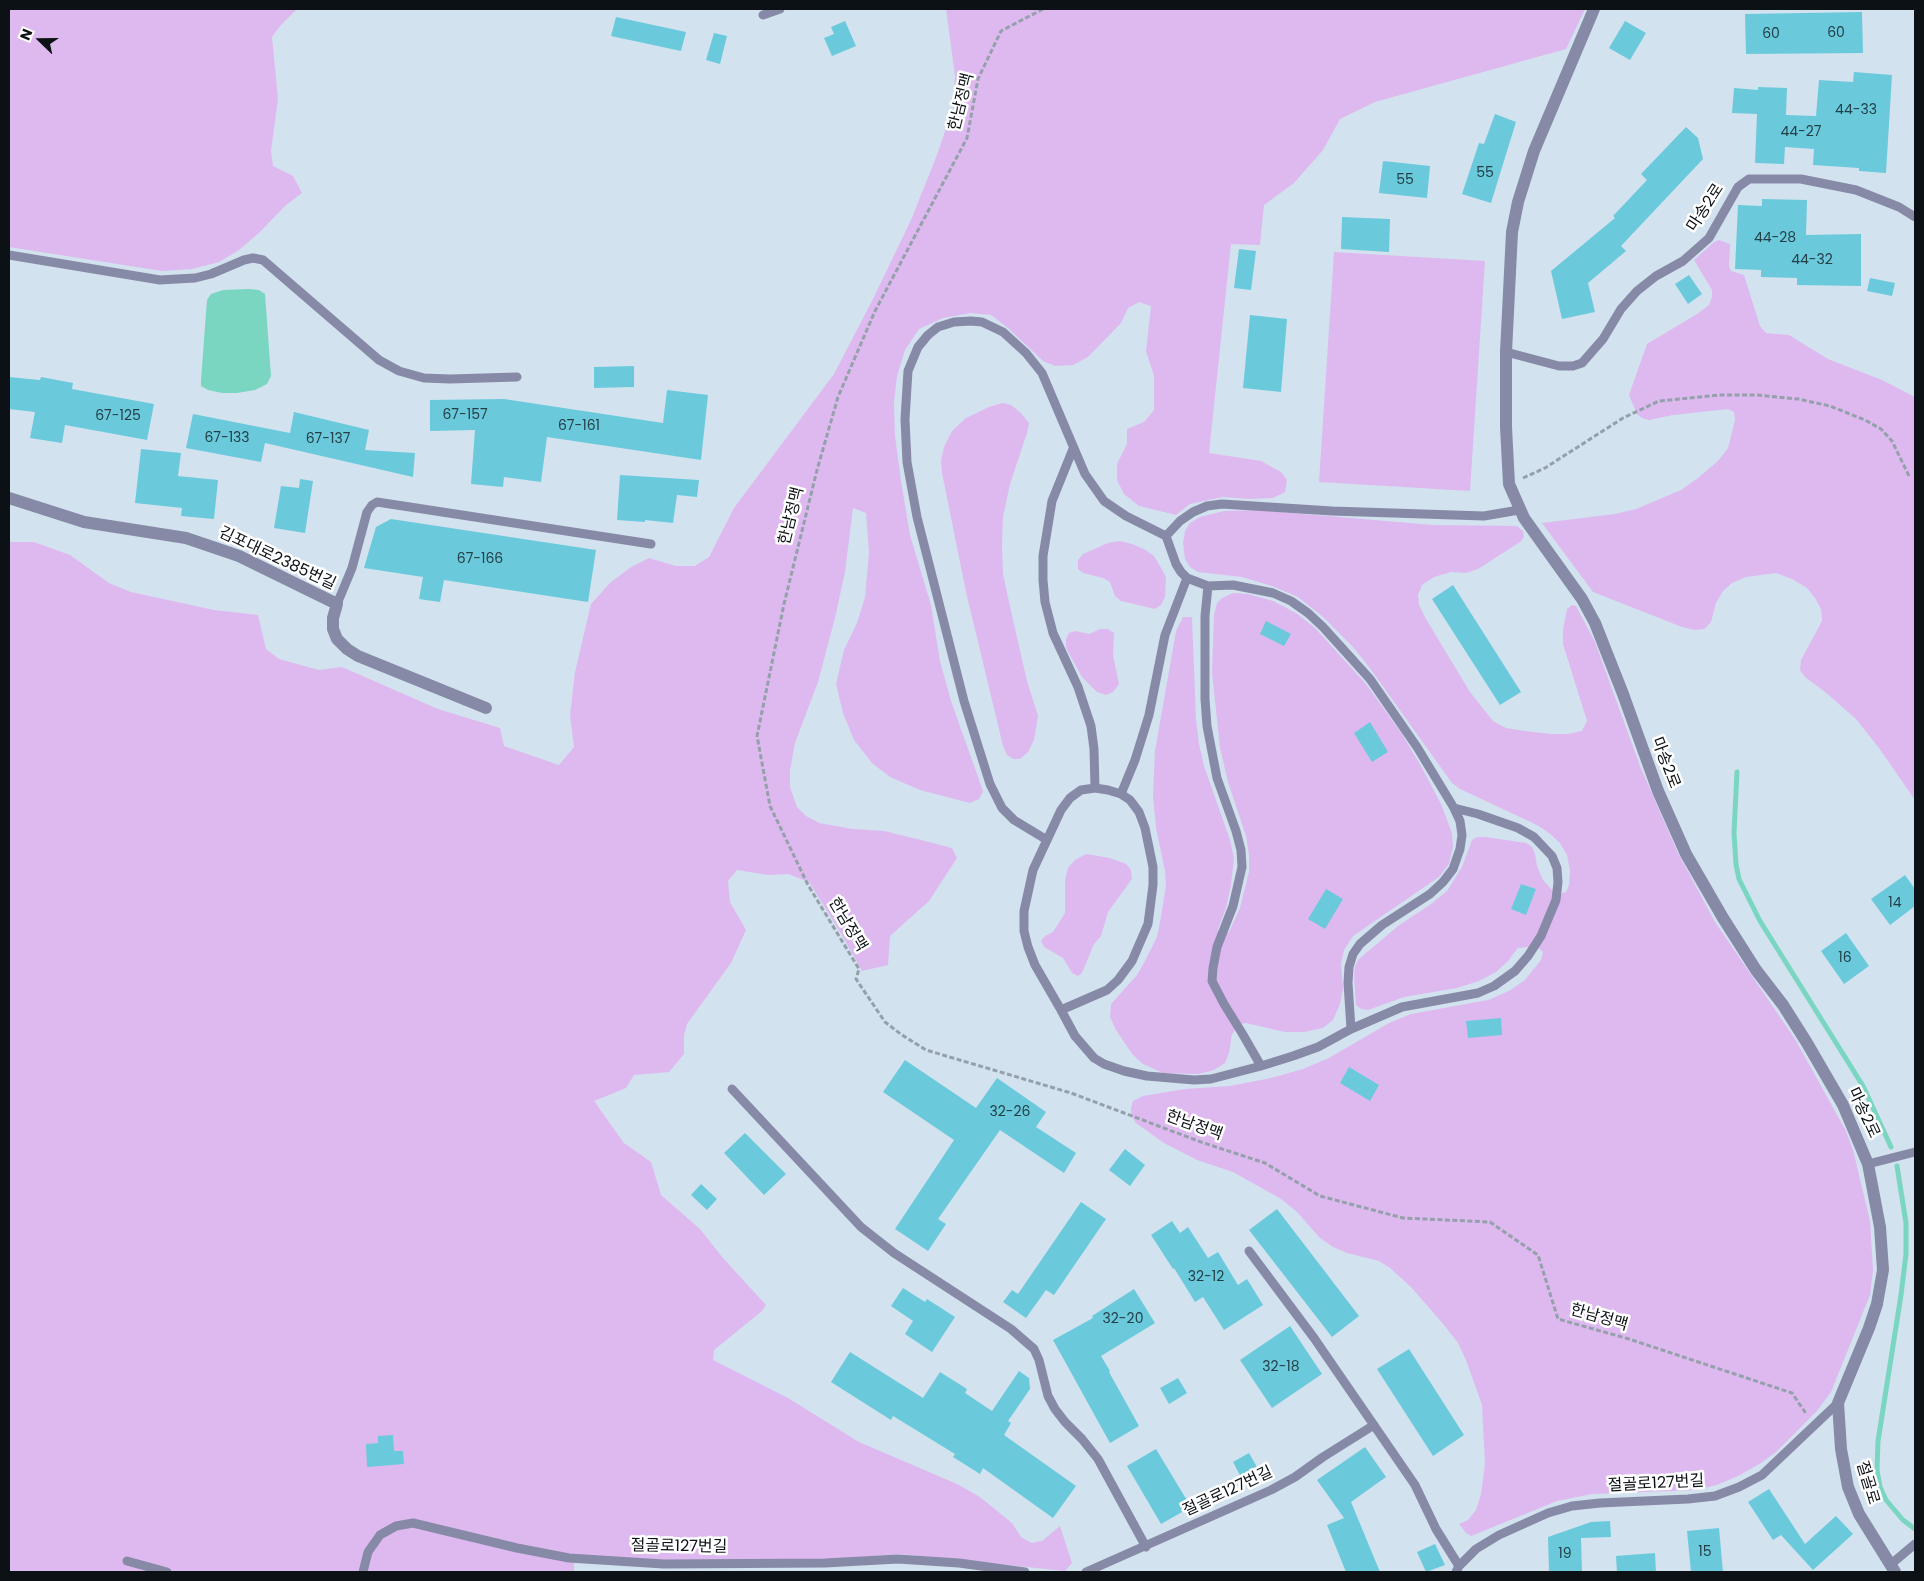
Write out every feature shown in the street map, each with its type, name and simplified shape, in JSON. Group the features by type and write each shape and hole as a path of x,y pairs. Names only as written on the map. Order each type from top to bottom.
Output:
{"street":[{"name":"마송2로","path":"1594,9 1534,151 1518,202 1512,232 1506,352 1506,427 1509,484 1520,510 1582,599 1595,623 1658,791 1686,854 1756,970 1783,1005 1812,1051 1843,1105 1868,1164 1880,1227 1883,1270 1877,1304 1869,1328 1838,1403"},
{"name":"김포대로2385번길","path":"9,498 84,522 186,538 208,544 273,572 337,604 333,618 333,629 337,638 347,649 376,664 486,708"},
{"name":"절골로","path":"1838,1403 1841,1449 1848,1487 1858,1514 1892,1568"}],"lane":[{"path":"763,15 780,9"},
{"name":"마송2로","path":"1506,352 1559,366 1573,366 1582,363 1603,339 1621,308 1637,291 1656,276 1683,261 1709,238 1738,187 1749,179 1801,179 1856,190 1899,207 1915,217"},
{"path":"9,255 160,280 195,278 212,274 244,260 253,258 263,260 379,360 399,371 424,378 488,380 517,378"},
{"path":"1046,840 1014,820 995,797 964,702 917,516 907,462 904,419 908,371 912,357 928,335 938,327 954,322 982,322 1003,332 1026,353 1042,373 1085,474 1104,501 1120,513 1166,536 1176,564 1187,578 1208,586 1233,585 1273,593 1291,601 1308,613 1351,656 1370,679 1417,747 1454,808 1460,821 1462,835 1460,849 1453,869 1444,882 1430,894 1382,925 1360,944 1353,954 1349,967 1348,983 1351,1029"},
{"path":"1073,449 1052,501 1043,556 1043,580 1045,602 1054,633 1089,717 1094,749 1095,788"},
{"path":"337,604 352,568 367,512 377,502 651,544"},
{"path":"1166,536 1180,521 1193,512 1207,506 1222,504 1332,511 1478,516 1520,510"},
{"path":"1121,794 1135,760 1149,715 1165,635 1187,578"},
{"path":"1208,586 1204,616 1207,726 1217,778 1241,850 1242,867 1233,906 1217,947 1212,981 1261,1066"},
{"path":"1061,1010 1107,990 1118,980 1132,962 1148,924 1153,886 1150,847 1145,828 1130,800 1121,794 1108,790 1095,788 1081,790 1070,798 1061,810 1033,870 1024,911 1024,931 1028,947 1036,965 1075,1036 1094,1058 1104,1064 1124,1071 1147,1076 1194,1080 1211,1079 1294,1056 1402,1007 1478,992 1494,986 1515,971 1541,936 1556,900 1557,868 1552,856 1534,837 1518,828 1454,808"},
{"path":"732,1089 861,1227 894,1253 1012,1330 1034,1349 1039,1360 1048,1396 1055,1409 1098,1459 1146,1547"},
{"name":"마송2로","path":"1868,1164 1915,1152"},
{"name":"절골로127번길","path":"1249,1251 1314,1338 1415,1485 1458,1569 1476,1549 1499,1535 1548,1513 1572,1506 1600,1503 1715,1496 1739,1487 1762,1475 1838,1403"},
{"name":"절골로127번길","path":"1086,1572 1146,1547 1233,1505 1271,1490 1295,1477 1374,1425"},
{"name":"절골로127번길","path":"363,1572 368,1552 380,1535 396,1526 414,1523 517,1548 569,1558 712,1568 898,1559 959,1563 1025,1572"},
{"name":"절골로","path":"1892,1568 1915,1544"},
{"path":"127,1561 167,1572"}],"path":[{"name":"한남정맥","path":"1043,9 1001,31 978,80 967,138 875,311 838,397 817,470 784,604 757,736 770,806 808,885 859,969 856,979 884,1022 926,1050 1071,1093 1201,1142 1264,1163 1320,1196 1402,1218 1490,1222 1538,1254 1558,1319 1629,1339 1792,1393 1814,1426"},
{"path":"1509,484 1545,468 1624,418 1659,401 1719,395 1756,395 1798,399 1830,406 1865,420 1881,429 1892,441 1909,476"}],"shaded area":[{"path":"9,9 297,9 272,37 278,99 271,151 273,166 293,176 302,193 285,206 260,232 239,250 219,262 192,269 162,271 9,247"},
{"path":"946,9 1585,9 1566,49 1375,102 1340,119 1323,150 1294,183 1264,205 1260,245 1231,244 1209,453 1261,461 1281,472 1287,480 1285,492 1273,498 1223,497 1190,504 1176,515 1139,506 1124,494 1117,480 1117,464 1127,444 1127,429 1144,422 1154,410 1154,376 1146,351 1151,306 1139,302 1128,308 1121,323 1088,357 1073,365 1055,366 1043,361 1008,328 991,315 971,313 943,318 919,329 905,350 897,376 894,403 895,436 901,481 910,535 931,605 940,661 951,701 983,791 979,799 970,803 920,790 890,777 872,763 854,740 843,713 836,684 844,650 857,623 865,597 869,552 866,513 853,508 845,572 835,618 818,682 795,743 790,770 790,787 797,807 806,816 819,823 853,829 884,831 925,841 952,848 957,858 929,901 890,936 888,965 862,971 809,882 788,874 768,875 737,870 728,881 730,902 746,930 731,963 687,1024 684,1036 684,1054 669,1072 634,1075 626,1088 594,1101 624,1143 651,1162 661,1195 700,1229 723,1258 766,1305 762,1311 714,1350 713,1360 788,1398 859,1442 957,1484 980,1497 1012,1523 1021,1537 1032,1543 1042,1541 1060,1526 1072,1563 1065,1571 901,1554 803,1561 664,1564 574,1557 574,1572 9,1572 9,542 34,542 70,555 109,583 131,592 214,610 258,615 266,649 279,659 319,670 342,667 438,709 500,728 504,746 559,765 574,747 570,715 575,672 591,604 610,583 631,567 649,558 676,566 695,566 709,557 734,508 834,374 873,299 911,220 937,155 953,108 955,76"},
{"path":"1719,240 1730,244 1729,267 1731,271 1744,275 1760,326 1766,333 1789,335 1828,359 1882,380 1915,397 1915,800 1879,748 1856,719 1805,677 1800,670 1801,660 1822,621 1821,609 1807,588 1792,579 1776,573 1746,577 1732,583 1723,591 1716,603 1711,622 1704,629 1695,630 1682,627 1593,592 1542,523 1615,514 1636,509 1681,490 1718,461 1728,448 1735,420 1734,412 1728,409 1673,415 1649,420 1637,414 1629,395 1647,344 1709,305 1712,290 1694,260 1714,242"},
{"path":"1334,252 1485,261 1470,491 1319,482"},
{"path":"223,290 259,290 265,294 271,376 267,384 255,390 222,393 208,390 201,386 207,300 211,294"},
{"path":"1002,403 1011,405 1029,423 1010,484 1003,517 1002,547 1003,574 1027,681 1038,716 1034,740 1028,752 1020,759 1013,759 1007,755 1003,746 966,592 941,460 944,447 952,431 966,418"},
{"path":"1257,510 1433,525 1517,526 1523,531 1524,537 1520,542 1478,569 1466,573 1451,572 1434,577 1422,585 1418,595 1419,605 1426,619 1470,692 1493,721 1506,728 1551,734 1568,734 1582,731 1587,721 1563,644 1563,630 1567,609 1572,605 1576,606 1595,642 1640,766 1677,851 1715,922 1795,1039 1846,1131 1853,1150 1870,1221 1873,1270 1870,1295 1831,1392 1817,1411 1776,1452 1740,1475 1717,1485 1695,1490 1592,1494 1557,1501 1471,1536 1459,1524 1468,1520 1476,1510 1481,1494 1485,1464 1482,1405 1458,1343 1444,1325 1411,1287 1390,1268 1379,1261 1347,1253 1333,1247 1320,1238 1297,1212 1281,1199 1233,1172 1197,1160 1164,1143 1136,1123 1131,1115 1133,1101 1143,1096 1185,1089 1230,1086 1271,1078 1303,1069 1329,1058 1389,1023 1411,1014 1488,1000 1509,991 1525,980 1541,960 1543,952 1540,949 1518,948 1496,972 1479,981 1457,988 1404,997 1368,1010 1361,1009 1356,1005 1354,975 1355,966 1359,959 1398,926 1447,891 1462,867 1472,840 1477,837 1526,843 1532,847 1543,880 1552,890 1558,894 1566,892 1569,885 1570,871 1567,855 1560,843 1537,825 1460,789 1452,783 1369,667 1353,647 1322,616 1298,597 1272,586 1242,577 1198,572 1190,567 1185,559 1183,543 1185,531 1190,523 1200,517 1224,511"},
{"path":"1120,541 1144,549 1154,556 1166,577 1165,597 1161,605 1155,609 1121,601 1115,596 1110,582 1103,578 1083,573 1078,569 1078,560 1083,554 1108,543"},
{"path":"1233,593 1248,594 1273,601 1296,613 1315,628 1366,684 1402,734 1422,768 1441,804 1452,833 1453,847 1449,864 1439,877 1353,936 1344,950 1341,964 1343,988 1340,1004 1333,1020 1323,1028 1304,1032 1285,1032 1246,1023 1240,1024 1232,1034 1229,1053 1225,1063 1214,1070 1199,1074 1163,1073 1143,1064 1133,1055 1116,1030 1110,1017 1111,1004 1137,975 1144,963 1157,937 1161,917 1166,885 1156,828 1153,796 1155,751 1176,631 1183,617 1192,617 1196,719 1199,744 1204,766 1230,840 1234,858 1231,885 1226,908 1218,929 1218,935 1222,936 1229,932 1240,908 1249,872 1249,855 1246,836 1228,782 1220,748 1212,673 1214,615 1217,603 1222,598"},
{"path":"1100,629 1108,629 1114,633 1113,655 1119,684 1113,692 1106,695 1097,692 1082,677 1066,648 1066,639 1069,633 1075,631 1089,634"},
{"path":"1086,854 1110,858 1126,864 1131,870 1132,879 1108,912 1101,936 1094,944 1082,973 1078,976 1072,973 1063,958 1044,947 1041,941 1045,936 1053,932 1065,913 1065,880 1068,868 1075,860"}],"building":[{"path":"1862,12 1863,53 1746,54 1745,14"},
{"path":"616,17 686,32 681,51 611,36"},
{"path":"845,21 856,46 832,56 824,38 834,34 831,27"},
{"path":"1625,21 1646,33 1630,60 1609,48"},
{"path":"714,33 727,36 720,64 706,60"},
{"path":"1854,72 1892,75 1886,173 1859,171 1859,168 1813,165 1814,149 1785,147 1784,164 1755,163 1757,114 1732,113 1734,88 1758,90 1758,87 1787,88 1786,115 1816,116 1819,80 1853,82"},
{"path":"1495,114 1516,122 1491,203 1462,194 1479,143 1484,144"},
{"path":"1686,127 1698,138 1703,159 1621,246 1626,251 1588,283 1595,312 1562,319 1551,271 1615,218 1613,216 1647,180 1641,174"},
{"path":"1383,161 1430,166 1427,198 1379,193"},
{"path":"1762,199 1807,200 1806,235 1861,234 1861,286 1797,285 1797,278 1761,277 1761,270 1735,269 1738,205 1762,206"},
{"path":"1342,217 1390,219 1389,252 1341,249"},
{"path":"1239,249 1256,251 1251,290 1234,288"},
{"path":"1689,275 1702,294 1688,304 1675,284"},
{"path":"1870,278 1895,283 1892,296 1867,291"},
{"path":"1250,315 1287,319 1281,392 1243,388"},
{"path":"634,366 634,387 594,388 594,367"},
{"path":"9,377 40,380 41,377 73,383 72,389 154,404 147,440 65,425 62,443 30,438 35,412 9,409"},
{"path":"667,390 708,395 701,460 547,437 541,482 504,477 503,487 471,484 475,430 430,431 430,400 504,399 663,423"},
{"path":"294,412 369,430 365,450 415,453 413,477 265,443 261,462 186,448 193,414 290,433"},
{"path":"141,449 181,453 178,476 218,480 214,519 181,516 182,508 135,503"},
{"path":"620,475 699,480 697,497 677,495 673,523 617,520"},
{"path":"300,479 313,481 305,533 274,528 281,486 299,488"},
{"path":"391,519 596,550 588,602 444,580 440,602 419,599 423,577 364,568 376,527"},
{"path":"1453,585 1521,692 1500,705 1432,599"},
{"path":"1266,621 1291,634 1284,646 1260,634"},
{"path":"1370,722 1388,752 1372,762 1354,733"},
{"path":"1905,875 1915,889 1915,906 1890,925 1871,899"},
{"path":"1521,884 1536,889 1526,915 1511,909"},
{"path":"1326,889 1343,899 1325,929 1308,919"},
{"path":"1846,933 1869,966 1844,984 1821,951"},
{"path":"1501,1018 1502,1035 1468,1038 1466,1021"},
{"path":"905,1060 976,1108 997,1078 1046,1112 1036,1127 1076,1153 1064,1173 1000,1130 938,1219 946,1224 928,1251 895,1229 954,1140 883,1092"},
{"path":"1349,1067 1379,1085 1370,1101 1340,1083"},
{"path":"745,1133 786,1174 764,1195 724,1153"},
{"path":"1125,1149 1145,1165 1130,1186 1109,1170"},
{"path":"701,1184 717,1199 707,1210 691,1195"},
{"path":"1081,1202 1106,1219 1054,1295 1046,1290 1026,1318 1003,1302 1012,1290 1018,1294"},
{"path":"1277,1209 1359,1316 1332,1337 1249,1230"},
{"path":"1172,1221 1180,1233 1188,1227 1208,1258 1218,1252 1238,1285 1247,1279 1263,1305 1224,1330 1203,1297 1195,1302 1151,1235"},
{"path":"903,1288 925,1302 927,1299 955,1317 932,1352 905,1334 913,1321 891,1306"},
{"path":"1134,1289 1155,1323 1101,1356 1139,1426 1110,1443 1053,1340 1093,1318 1092,1316"},
{"path":"1290,1326 1322,1374 1272,1408 1240,1360"},
{"path":"1409,1349 1464,1435 1433,1456 1377,1369"},
{"path":"850,1352 923,1398 940,1372 967,1389 965,1393 992,1411 1019,1371 1029,1378 1030,1389 1008,1421 1011,1423 1004,1435 1076,1486 1053,1518 983,1468 980,1474 953,1457 955,1454 893,1416 891,1420 831,1382"},
{"path":"1178,1378 1187,1393 1169,1404 1160,1388"},
{"path":"393,1435 394,1451 403,1451 404,1464 367,1467 366,1444 378,1443 378,1436"},
{"path":"1365,1447 1386,1477 1351,1502 1380,1572 1346,1572 1327,1525 1344,1518 1317,1480"},
{"path":"1156,1449 1191,1507 1161,1524 1127,1466"},
{"path":"1249,1453 1262,1476 1245,1485 1233,1462"},
{"path":"1769,1489 1805,1544 1836,1516 1853,1534 1813,1570 1781,1535 1773,1540 1748,1502"},
{"path":"1610,1521 1611,1537 1581,1538 1582,1572 1549,1572 1548,1537 1591,1522"},
{"path":"1719,1528 1723,1572 1691,1572 1687,1531"},
{"path":"1435,1544 1445,1565 1426,1572 1417,1552"},
{"path":"1655,1553 1656,1572 1617,1572 1616,1556"}],"waterway":[{"path":"1737,772 1734,833 1739,879 1760,921 1863,1086 1891,1147"},
{"path":"1897,1166 1906,1223 1906,1254 1878,1441 1877,1470 1880,1487 1886,1500 1903,1520 1915,1529"}]}
